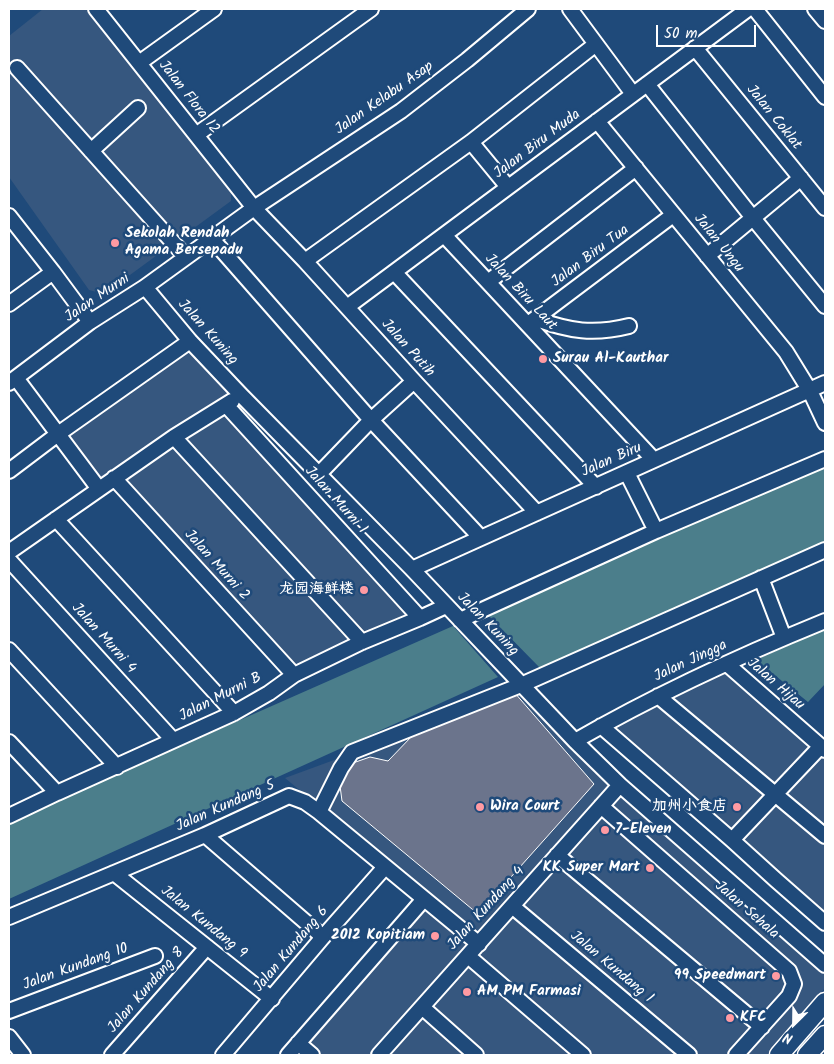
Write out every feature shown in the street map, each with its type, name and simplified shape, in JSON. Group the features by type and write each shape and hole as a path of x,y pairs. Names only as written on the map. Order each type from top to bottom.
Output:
{"main road":[{"path":"779,1055 825,1002"},
{"path":"807,1055 825,1035"}],"street":[{"name":"Jalan Flora 12","path":"96,9 254,208"},
{"path":"139,63 214,9"},
{"path":"196,135 371,9"},
{"name":"Jalan Kelabu Asap","path":"254,208 400,111 467,60 528,9"},
{"path":"570,9 633,94"},
{"name":"Jalan Biru Muda","path":"347,307 748,9"},
{"path":"755,9 825,97"},
{"path":"815,9 825,21"},
{"path":"305,261 470,142 596,44"},
{"name":"Jalan Coklat","path":"695,48 824,205"},
{"path":"17,68 186,257"},
{"path":"648,84 825,306"},
{"path":"91,151 138,108"},
{"name":"Jalan Ungu","path":"597,121 786,352 810,390 825,423"},
{"path":"470,142 508,187"},
{"path":"488,282 636,168"},
{"path":"706,256 801,178"},
{"name":"Jalan Murni","path":"12,380 90,322 145,287 254,208"},
{"name":"Jalan Putih","path":"254,208 537,513"},
{"name":"Jalan Biru Tua","path":"532,321 673,215"},
{"path":"11,224 54,272 90,322"},
{"name":"Jalan Biru Laut","path":"444,235 488,282 532,321 654,460"},
{"path":"212,238 371,420 481,538"},
{"path":"9,304 54,272"},
{"path":"394,272 596,486"},
{"name":"Jalan Kuning","path":"145,287 190,341 241,395 412,569 575,741 620,785 825,964"},
{"path":"532,321 583,331 613,330 629,326"},
{"path":"9,471 190,341"},
{"path":"12,380 58,434 99,489"},
{"path":"319,474 371,420 414,381"},
{"name":"Jalan Biru","path":"412,569 825,384"},
{"path":"9,552 174,437 241,395"},
{"name":"Jalan Murni 1","path":"226,405 420,618"},
{"path":"174,437 362,642"},
{"path":"460,620 656,531 825,459"},
{"path":"627,473 656,531"},
{"name":"Jalan Murni 2","path":"114,478 294,675"},
{"path":"56,519 234,713"},
{"path":"319,812 341,768 352,752 521,685 825,550"},
{"name":"Jalan Murni 4","path":"9,560 173,740"},
{"path":"761,578 784,638"},
{"name":"Jalan Murni B","path":"9,816 234,713 269,693 294,675 362,642 446,606"},
{"name":"Jalan Jingga","path":"575,741 658,696 825,621"},
{"path":"9,650 117,767"},
{"name":"Jalan Hijau","path":"727,664 823,748"},
{"path":"658,696 825,836"},
{"path":"601,726 825,922"},
{"path":"9,742 57,793"},
{"path":"732,840 775,794 823,748"},
{"name":"Jalan Kundang 4","path":"379,1055 620,785"},
{"name":"Jalan Kundang 5","path":"9,917 205,835 289,796 305,802 319,812 478,944"},
{"name":"Jalan Sehala","path":"602,806 789,971 794,984 790,996 736,1055"},
{"path":"205,835 323,937"},
{"path":"557,855 762,1026"},
{"name":"Jalan Kundang 6","path":"224,1055 323,937 385,867"},
{"name":"Jalan Kundang 9","path":"114,873 272,999"},
{"path":"288,1055 424,899"},
{"name":"Jalan Kundang 1","path":"512,906 689,1055"},
{"name":"Jalan Kundang 8","path":"112,1055 207,947"},
{"name":"Jalan Kundang 10","path":"9,1011 155,956"},
{"path":"468,956 583,1055"},
{"path":"422,1007 476,1055"},
{"path":"9,1037 23,1055"},
{"path":"298,1043 312,1055"}],"shaded area":[{"path":"43,9 91,9 231,188 231,201 104,294 89,290 9,177 9,36"},
{"path":"182,343 429,620 361,648 294,681 113,485 99,494 53,433"},
{"path":"727,658 825,743 825,929 594,725"},
{"path":"516,691 611,788 825,975 825,988 767,1055 284,1055 424,894 285,778"}],"green space":[{"path":"825,466 825,546 541,669 487,614"},
{"path":"453,626 498,677 9,899 9,822"},
{"path":"825,629 825,684 808,702 756,660"}],"building":[{"path":"514,692 594,784 478,914 342,801 339,778 350,764 370,757 388,761 413,735"}],"place":[{"name":"Sekolah Rendah Agama Bersepadu","path":"115,243"},
{"name":"Surau Al-Kauthar","path":"543,359"},
{"name":"龙园海鲜楼","path":"364,590"},
{"name":"Wira Court","path":"480,807"},
{"name":"加州小食店","path":"737,807"},
{"name":"7-Eleven","path":"605,830"},
{"name":"KK Super Mart","path":"650,868"},
{"name":"2012 Kopitiam","path":"435,936"},
{"name":"99 Speedmart","path":"776,976"},
{"name":"AM PM Farmasi","path":"467,992"},
{"name":"KFC","path":"730,1018"}]}
